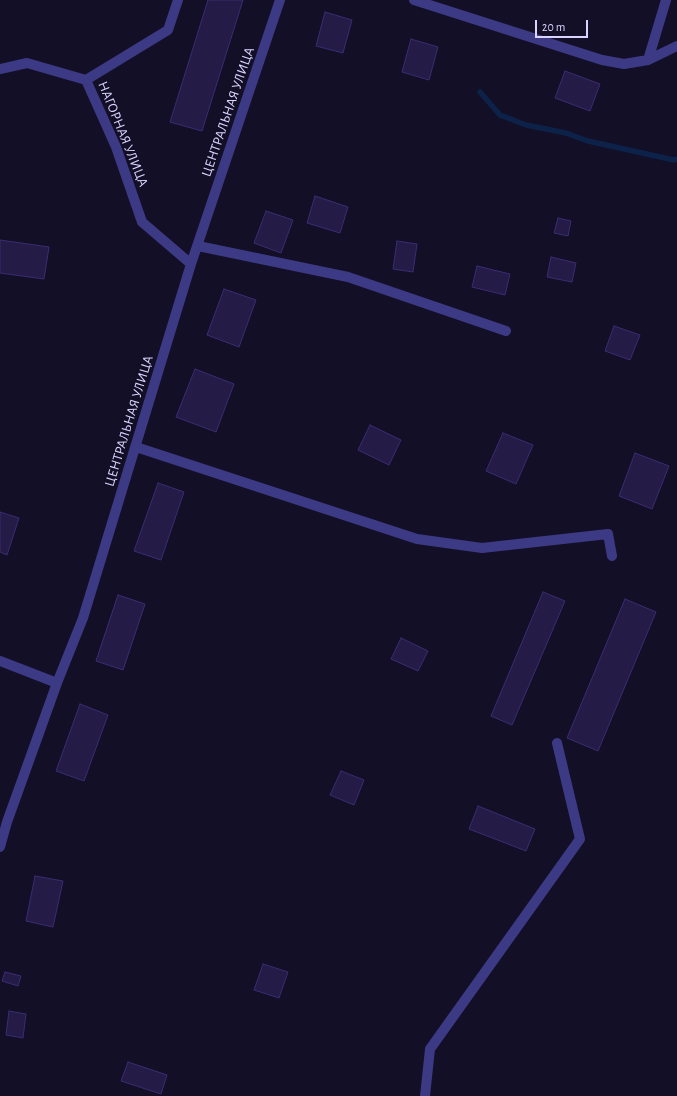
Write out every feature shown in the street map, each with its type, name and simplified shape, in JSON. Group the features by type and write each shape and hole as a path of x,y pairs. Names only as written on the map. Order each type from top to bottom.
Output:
{"street":[{"path":"86,80 168,30 178,0"},
{"name":"ЦЕНТРАЛЬНАЯ УЛИЦА","path":"0,847 3,821 83,618 191,264 280,0"},
{"path":"414,0 602,60 624,64 648,60 677,46"},
{"path":"648,60 666,0"},
{"name":"НАГОРНАЯ УЛИЦА","path":"0,69 27,63 86,80 116,147 142,222 191,264"},
{"path":"198,246 348,276 506,331"},
{"path":"136,447 417,539 482,548 608,534 612,556"},
{"path":"0,662 57,683"},
{"path":"425,1096 430,1049 580,839 557,743"}],"building":[{"path":"208,0 243,0 202,131 170,122"},
{"path":"325,12 352,20 343,53 316,46"},
{"path":"411,39 438,47 429,80 402,72"},
{"path":"565,71 600,84 590,111 555,98"},
{"path":"315,196 348,207 340,233 307,223"},
{"path":"266,211 293,220 281,253 254,243"},
{"path":"558,218 571,221 568,236 554,233"},
{"path":"0,240 49,247 44,279 0,273"},
{"path":"397,241 417,244 413,272 393,269"},
{"path":"551,257 576,263 572,282 547,277"},
{"path":"477,266 510,274 505,295 472,287"},
{"path":"224,289 256,300 239,347 207,335"},
{"path":"614,326 640,335 630,360 605,351"},
{"path":"195,369 234,384 216,432 176,417"},
{"path":"370,425 401,440 389,465 358,450"},
{"path":"503,433 533,445 516,484 486,471"},
{"path":"635,453 669,466 652,509 619,496"},
{"path":"158,483 184,492 161,560 134,551"},
{"path":"0,512 19,518 7,555 0,552"},
{"path":"543,592 565,601 512,725 491,716"},
{"path":"118,595 145,604 123,670 96,661"},
{"path":"625,599 656,612 598,751 567,738"},
{"path":"401,638 428,651 418,671 391,659"},
{"path":"80,704 108,715 84,781 56,771"},
{"path":"341,771 364,780 354,805 330,795"},
{"path":"478,806 535,829 526,851 469,829"},
{"path":"35,876 63,881 53,927 26,921"},
{"path":"263,964 288,972 279,998 254,990"},
{"path":"5,972 21,976 18,986 2,981"},
{"path":"9,1011 26,1014 23,1038 6,1035"},
{"path":"128,1062 167,1075 161,1094 121,1081"}],"waterway":[{"path":"480,92 500,115 526,125 566,133 588,141 674,160 677,159"}]}
